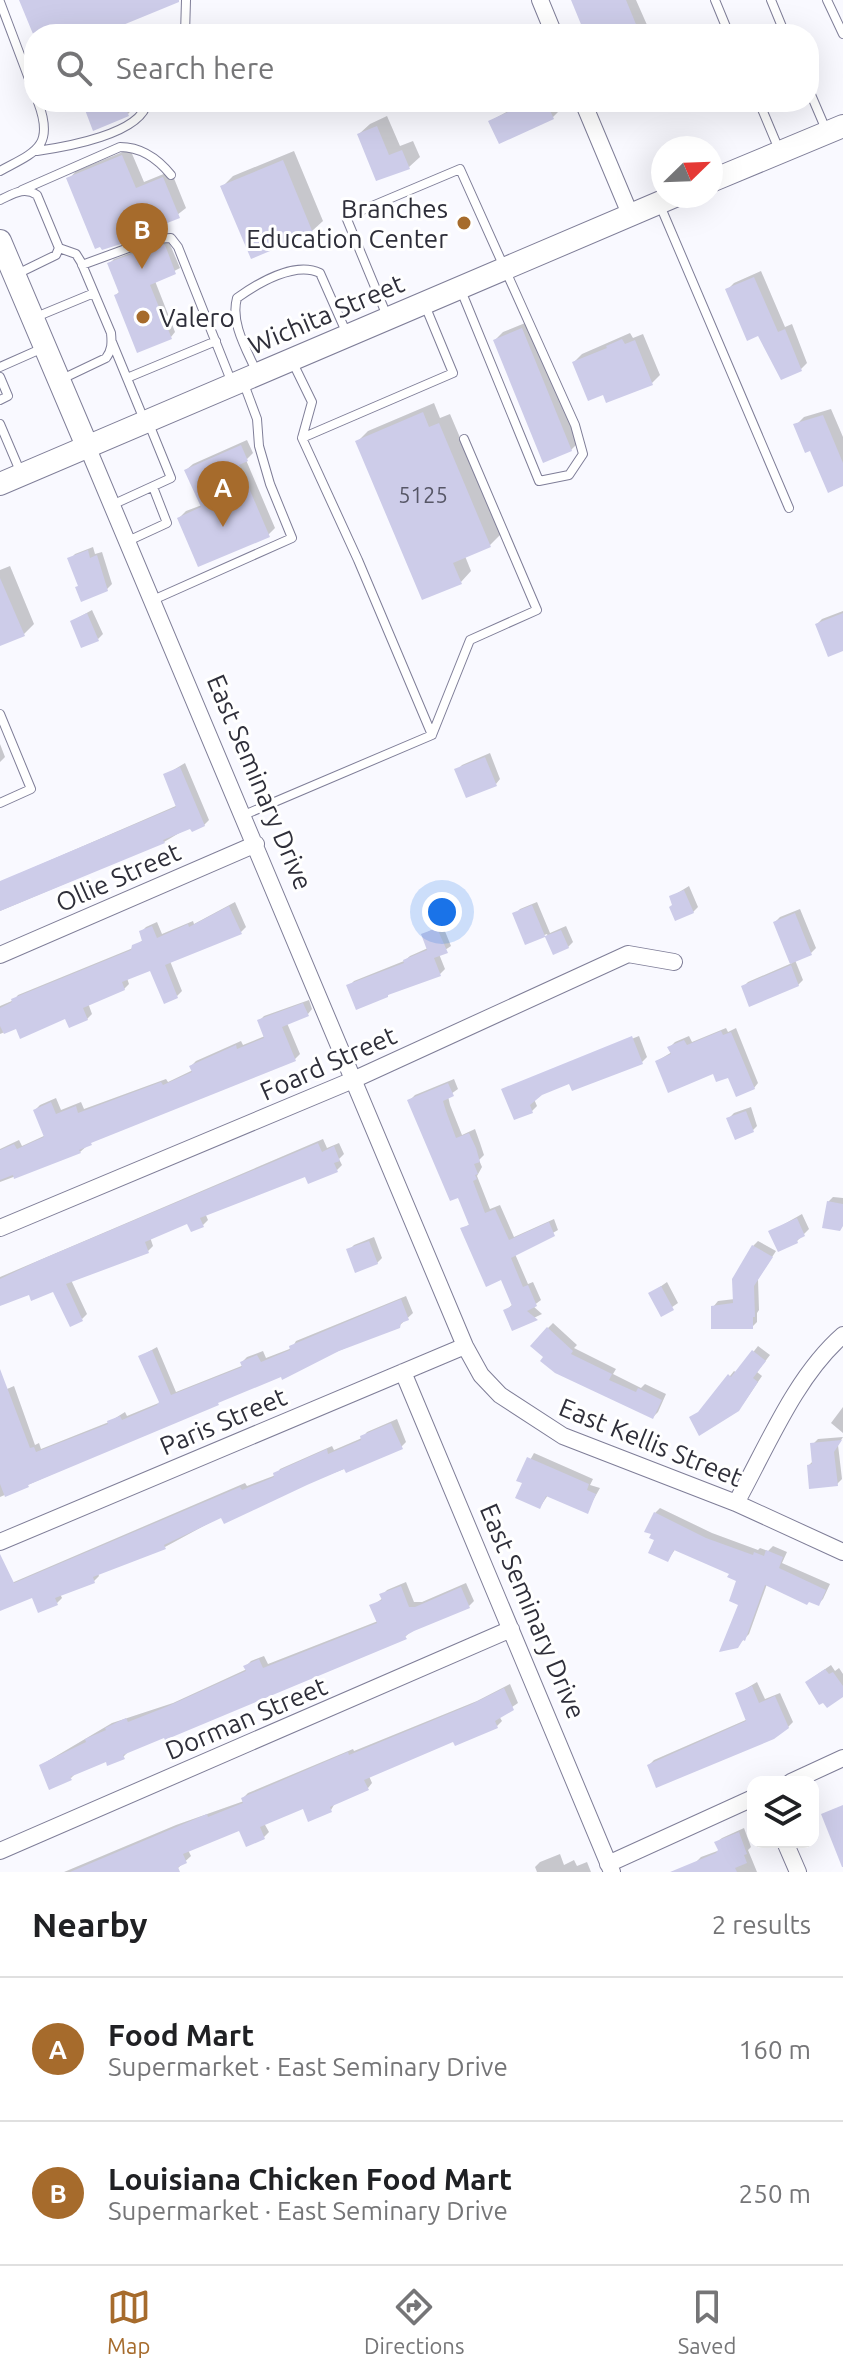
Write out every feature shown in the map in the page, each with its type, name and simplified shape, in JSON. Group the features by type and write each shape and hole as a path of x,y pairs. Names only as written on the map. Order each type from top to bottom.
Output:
{"main road":[{"path":"723,176 835,130"},
{"name":"Wichita Street","path":"0,484 651,205"},
{"name":"East Seminary Drive","path":"1,246 87,446"}],"street":[{"path":"540,0 550,24"},
{"path":"587,112 630,214"},
{"name":"East Seminary Drive","path":"87,446 465,1346"},
{"name":"Ollie Street","path":"0,955 256,844"},
{"name":"Foard Street","path":"0,1228 353,1080 628,954 674,962"},
{"path":"736,1503 807,1374 826,1349 843,1335"},
{"name":"Paris Street","path":"0,1542 465,1346"},
{"name":"East Kellis Street","path":"465,1346 481,1375 500,1395 563,1436 736,1503 843,1552"},
{"name":"East Seminary Drive","path":"403,1372 610,1868"},
{"name":"Dorman Street","path":"0,1851 511,1629"},
{"path":"804,1776 843,1758"},
{"path":"610,1868 747,1801"},
{"path":"788,1848 798,1872"}],"lane":[{"path":"185,24 186,0"},
{"path":"715,0 725,24"},
{"path":"771,0 781,24"},
{"path":"827,0 843,34"},
{"path":"0,2 24,66"},
{"path":"819,105 835,130"},
{"path":"37,151 44,137 40,112"},
{"path":"0,171 37,151 81,145 136,121 144,112"},
{"path":"763,112 780,152"},
{"path":"0,200 120,147 131,147 159,161 171,175"},
{"path":"388,318 346,217 460,169 575,425 583,454 569,475 539,481 460,287"},
{"path":"14,275 56,255 59,248 37,195 31,190 22,190"},
{"path":"671,208 789,508"},
{"path":"82,265 153,239 171,238 178,247 216,341 244,379"},
{"path":"59,248 76,254 111,333 110,352 106,358 59,380"},
{"path":"153,600 292,538 270,484 259,446 257,419 244,379 235,306 237,298 266,281 302,268 320,273 348,335"},
{"path":"33,319 94,293"},
{"path":"302,438 453,373 423,303"},
{"path":"127,378 216,341"},
{"path":"111,342 171,478 112,505"},
{"path":"0,367 45,348"},
{"path":"291,359 312,402 302,438 432,735"},
{"path":"0,377 8,396 0,400"},
{"path":"0,424 22,474"},
{"path":"244,815 432,735 470,640 537,610 464,439"},
{"path":"128,541 167,523 153,487"},
{"path":"0,714 31,789 0,803"}],"building":[{"path":"19,0 179,0 125,24 29,24"},
{"path":"571,0 626,0 636,24 581,24"},
{"path":"86,112 127,112 129,116 93,131"},
{"path":"508,112 551,112 554,119 499,144 488,121"},
{"path":"377,126 389,155 402,150 410,169 376,181 357,134"},
{"path":"122,155 136,188 163,177 180,218 157,227 159,232 102,250 100,247 95,249 66,178"},
{"path":"283,160 313,233 251,259 220,186"},
{"path":"165,245 176,274 150,285 172,339 137,353 114,295 119,293 107,263"},
{"path":"754,277 778,332 785,329 802,371 781,380 758,336 747,341 725,289"},
{"path":"522,328 572,451 543,463 493,340"},
{"path":"622,339 625,344 635,340 653,385 606,403 603,395 588,401 572,362"},
{"path":"423,412 429,427 439,423 491,547 453,563 462,584 422,600 355,441"},
{"path":"823,415 843,463 843,486 828,493 810,451 805,453 793,424"},
{"path":"241,445 248,461 239,465 270,537 198,567 177,518 201,507 184,470"},
{"path":"88,550 90,558 97,555 108,591 81,602 67,558"},
{"path":"0,578 25,636 0,646"},
{"path":"87,613 99,641 81,648 70,621"},
{"path":"843,613 843,651 828,657 815,624"},
{"path":"485,757 497,786 466,798 454,769"},
{"path":"180,767 205,826 163,840 165,843 0,911 0,881 176,807 163,774"},
{"path":"684,890 694,913 675,921 669,907 672,905 669,896"},
{"path":"532,905 545,936 561,930 569,948 553,955 545,937 525,945 512,913"},
{"path":"229,906 242,934 165,965 178,998 164,1004 150,971 122,982 125,990 83,1008 88,1020 69,1028 65,1019 20,1039 16,1029 4,1034 0,1026 0,1008 12,1002 11,999 131,950 132,945 142,941 139,931 152,926 157,938 188,924 189,927"},
{"path":"795,913 812,955 790,964 773,922"},
{"path":"437,928 448,953 434,958 441,976 356,1010 346,985 404,963 403,960 427,950 421,934"},
{"path":"791,965 799,986 749,1007 741,986"},
{"path":"303,1003 309,1016 282,1027 296,1061 91,1143 79,1150 81,1153 14,1179 13,1175 0,1180 0,1150 14,1144 17,1149 44,1137 33,1110 51,1102 56,1114 76,1106 78,1113 161,1082 163,1085 192,1072 189,1066 236,1045 237,1049 264,1038 257,1020"},
{"path":"721,1031 723,1035 731,1032 755,1089 736,1097 728,1078 716,1082 713,1074 668,1093 655,1061 671,1054 667,1047 684,1040 687,1045"},
{"path":"632,1036 643,1064 572,1091 569,1084 542,1095 530,1105 533,1113 514,1120 501,1089"},
{"path":"448,1083 454,1096 443,1101 456,1138 469,1133 476,1148 480,1162 474,1164 478,1174 473,1181 485,1213 495,1209 509,1240 549,1222 555,1236 511,1258 523,1287 528,1285 537,1306 527,1311 538,1320 512,1331 503,1310 512,1306 501,1280 486,1287 460,1228 469,1225 458,1198 450,1201 407,1100"},
{"path":"746,1111 754,1132 735,1140 726,1118"},
{"path":"318,1143 322,1152 334,1146 340,1161 334,1163 338,1172 308,1184 305,1177 200,1218 204,1227 191,1232 187,1224 145,1242 149,1253 66,1284 83,1321 70,1327 53,1292 31,1301 29,1295 0,1306 0,1279"},
{"path":"827,1201 843,1204 843,1226 840,1231 822,1228"},
{"path":"797,1218 805,1236 797,1240 798,1243 778,1252 768,1231"},
{"path":"369,1241 378,1264 355,1273 346,1249"},
{"path":"752,1245 773,1257 754,1286 753,1329 711,1329 711,1306 733,1303 732,1279"},
{"path":"661,1286 674,1310 661,1317 648,1293"},
{"path":"401,1299 409,1320 401,1323 400,1328 339,1351 282,1380 281,1377 218,1403 5,1497 0,1484 0,1369 30,1448 34,1447 36,1452 108,1424 107,1421 120,1416 122,1420 157,1405 159,1402 138,1356 152,1350 171,1395 242,1367 240,1362 257,1355 261,1362 290,1350 289,1346"},
{"path":"547,1327 573,1351 571,1354 612,1374 609,1380 636,1392 638,1388 662,1400 653,1419 555,1373 540,1361 543,1357 530,1346"},
{"path":"752,1350 766,1361 753,1378 758,1382 739,1411 699,1436 689,1417 698,1412 728,1374 731,1377"},
{"path":"391,1423 403,1449 346,1473 344,1469 224,1524 221,1518 164,1545 166,1549 93,1577 95,1583 55,1598 58,1605 38,1613 32,1598 0,1611 0,1554 14,1583 240,1487 242,1490 274,1477 273,1473 327,1449 328,1454"},
{"path":"842,1440 834,1452 838,1486 809,1489 807,1465 812,1464 810,1443"},
{"path":"527,1457 589,1484 587,1490 596,1494 588,1514 546,1496 540,1509 515,1498 522,1483 516,1481"},
{"path":"654,1512 706,1538 753,1555 754,1552 764,1556 766,1550 783,1557 779,1568 826,1590 819,1606 809,1602 807,1605 765,1585 745,1641 738,1648 719,1652 738,1605 729,1601 736,1581 727,1577 729,1574 674,1550 668,1562 648,1553 654,1540 649,1538 651,1534 644,1532"},
{"path":"401,1586 409,1607 461,1587 470,1608 414,1631 405,1636 407,1639 123,1755 125,1759 107,1766 106,1762 70,1777 72,1780 49,1790 39,1765 126,1718 128,1722 246,1671 243,1666 259,1659 263,1668 377,1623 369,1605 382,1600 379,1594"},
{"path":"825,1669 829,1674 833,1672 843,1686 843,1697 827,1708 823,1703 819,1705 805,1682"},
{"path":"752,1686 759,1703 775,1696 789,1728 774,1739 656,1788 647,1765 746,1721 735,1693"},
{"path":"504,1688 514,1710 495,1721 498,1728 455,1746 453,1742 364,1780 369,1790 330,1807 332,1812 308,1822 303,1809 260,1827 265,1839 246,1847 239,1831 183,1854 187,1863 178,1867 180,1872 70,1872 207,1814 208,1817 243,1803 241,1798 470,1705"},
{"path":"843,1805 843,1867 842,1867 821,1814"},
{"path":"739,1832 747,1863 735,1868 737,1872 670,1872 716,1853 718,1850 714,1842"}],"place":[{"name":"Branches Education Center","path":"464,223"},
{"name":"Louisiana Chicken Food Mart","path":"142,269"},
{"name":"Valero","path":"143,317"},
{"name":"Food Mart","path":"223,527"}]}
